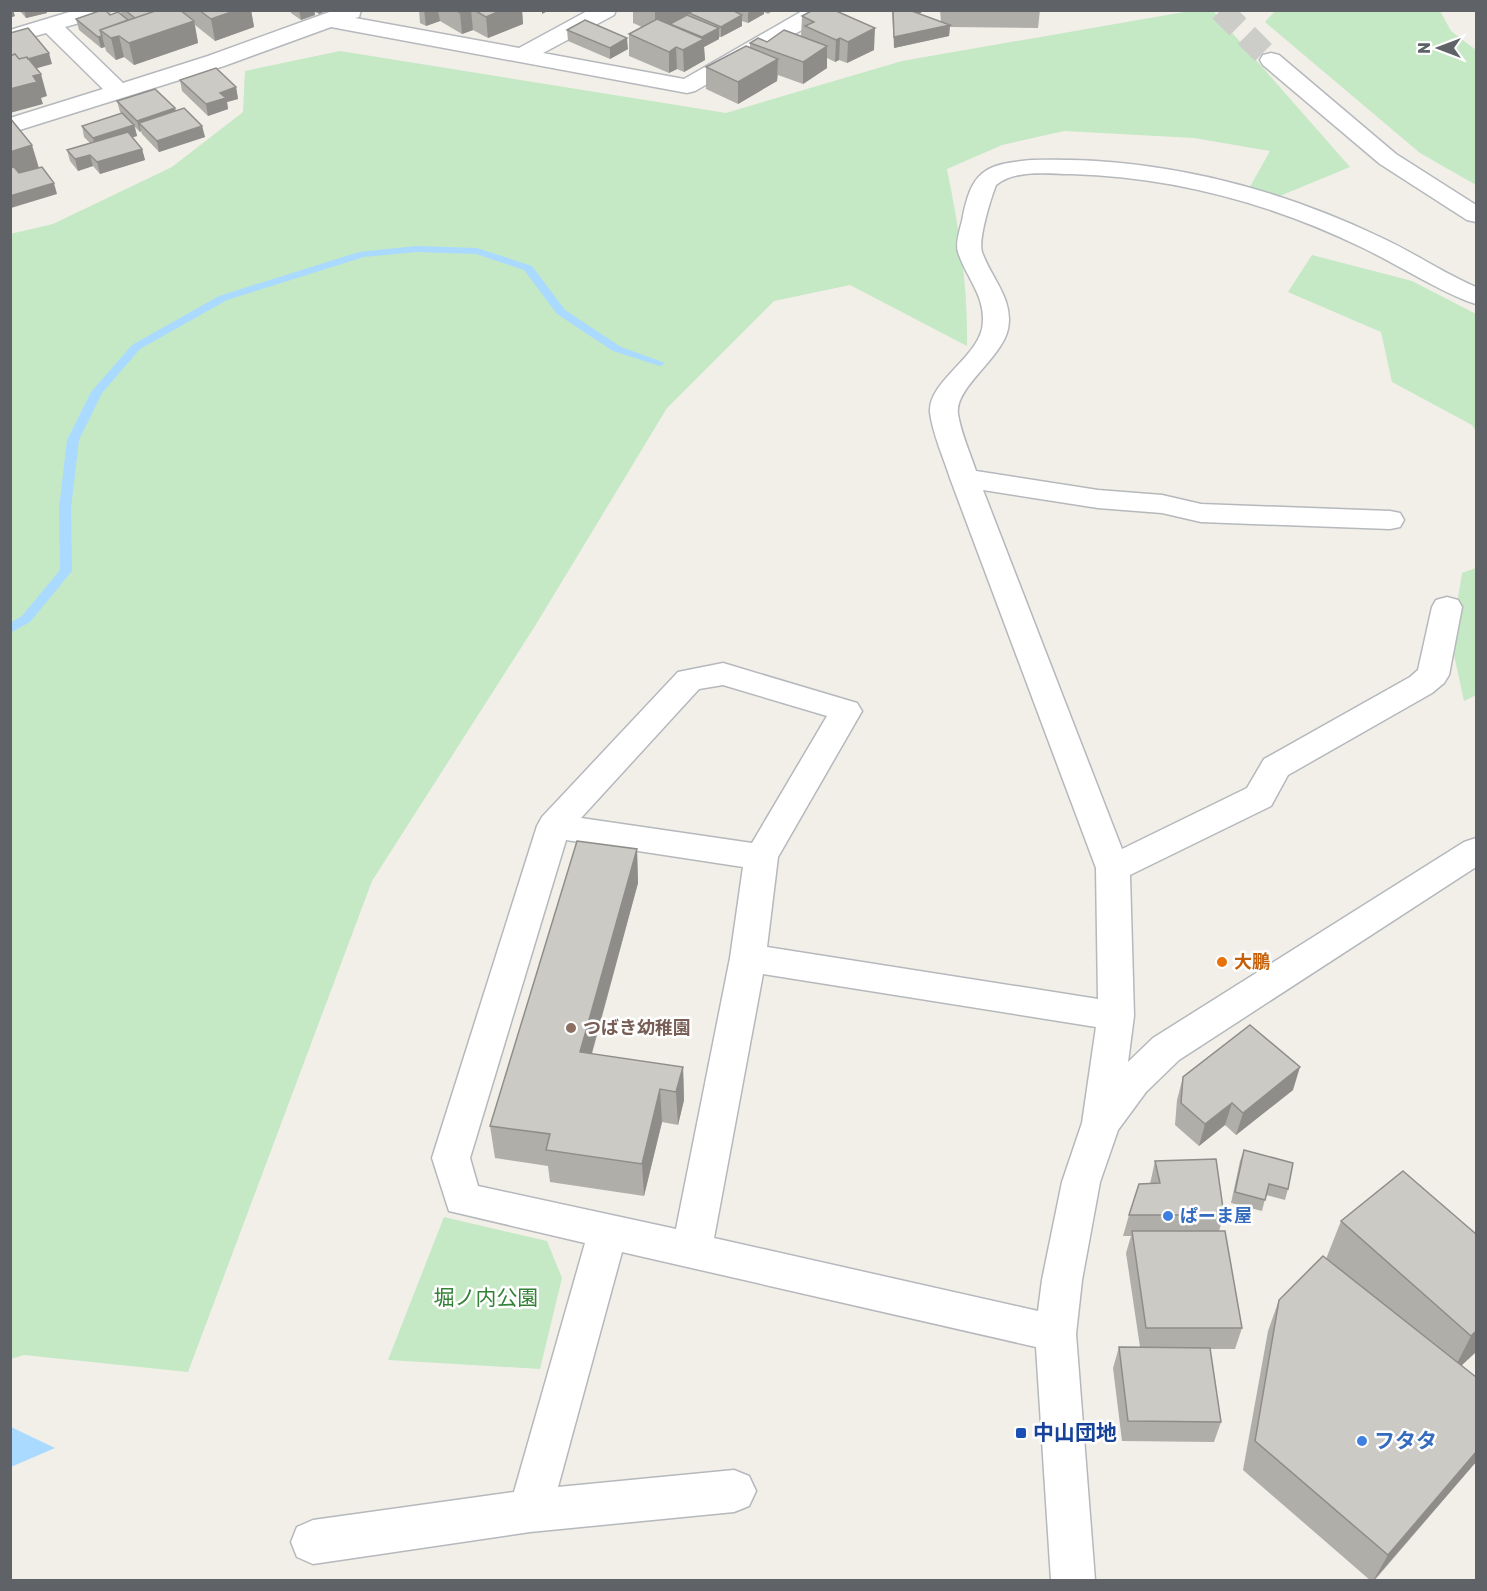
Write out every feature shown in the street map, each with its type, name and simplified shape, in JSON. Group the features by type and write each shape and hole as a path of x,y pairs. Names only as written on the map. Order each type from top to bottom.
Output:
{"street":[{"path":"10,37 100,10"},
{"path":"10,126 119,92 356,10"},
{"path":"523,55 606,10"},
{"path":"331,20 687,86 819,10"},
{"path":"51,26 119,92"},
{"path":"1271,60 1388,159 1476,214"},
{"path":"1073,1581 1056,1334 1062,1280 1081,1182 1101,1123 1116,1016 1113,868 964,478 944,413 945,399 987,348 995,329 996,308 986,282 969,250 982,191 988,179 1002,172 1033,167 1077,166 1119,170 1211,184 1300,212 1369,241 1476,296"},
{"path":"964,478 1098,499 1162,504 1201,513 1390,520"},
{"path":"1113,868 1259,797 1276,767 1427,680 1433,675 1447,607"},
{"path":"692,1250 748,958 761,857 846,711 723,674 688,680 554,826 451,1158 463,1199 994,1318 1056,1334"},
{"path":"554,826 761,857"},
{"path":"1101,1123 1133,1081 1166,1049 1476,851"},
{"path":"748,958 1116,1016"},
{"path":"530,1511 608,1231"},
{"path":"313,1542 530,1511 734,1491"}],"green space":[{"path":"1190,11 1213,11 1350,167 1275,198 1247,192 1270,151 1194,138 1064,131 1002,145 947,169 962,257 967,346 850,285 774,301 667,408 535,626 372,881 188,1372 24,1355 11,1359 10,234 53,224 172,167 243,112 245,71 340,51 726,113 902,61"},
{"path":"1275,11 1440,11 1451,31 1476,50 1476,185 1420,153 1265,22"},
{"path":"1312,255 1412,281 1476,314 1476,431 1472,425 1392,382 1381,332 1288,292"},
{"path":"1476,568 1476,695 1464,701 1451,641 1462,573"},
{"name":"堀ノ内公園","path":"444,1217 547,1241 562,1278 540,1369 388,1360"}],"water":[{"path":"11,1427 55,1448 11,1467"}],"building":[{"path":"102,10 110,15 118,12 128,20 100,30 102,36 98,37 76,19"},
{"path":"125,10 158,10 135,18"},
{"path":"158,10 180,10 194,21 129,43 119,36 111,38 100,30"},
{"path":"199,10 237,10 211,19"},
{"path":"474,10 502,10 486,17"},
{"path":"694,10 732,10 742,15 721,27 689,13"},
{"path":"813,10 834,10 875,28 848,42 840,38 836,40 805,26 814,22 802,16"},
{"path":"893,10 909,10 950,25 894,37"},
{"path":"687,15 719,28 702,37 670,24"},
{"path":"657,19 704,39 683,50 676,47 669,52 629,34"},
{"path":"585,20 627,38 610,48 567,30"},
{"path":"28,28 49,53 28,59 27,57 19,59 15,54 10,56 10,33"},
{"path":"784,30 827,46 803,62 750,43 758,38 767,42"},
{"path":"746,46 778,59 738,82 706,67"},
{"path":"15,54 19,59 27,57 41,74 33,76 37,82 10,89 10,56"},
{"path":"216,68 236,87 220,93 226,98 206,104 180,80"},
{"path":"155,89 175,108 137,121 117,101"},
{"path":"184,108 202,126 157,141 139,123"},
{"path":"122,113 134,125 93,138 82,126"},
{"path":"10,118 32,145 10,152"},
{"path":"128,132 142,149 97,162 90,155 75,159 67,150"},
{"path":"14,167 19,173 42,167 54,183 10,196 10,168"},
{"path":"577,841 637,849 580,1052 683,1067 676,1092 660,1089 642,1164 546,1150 550,1134 490,1126"},
{"path":"1250,1025 1300,1067 1243,1113 1232,1103 1205,1124 1181,1103 1183,1077"},
{"path":"1244,1150 1293,1163 1288,1189 1269,1184 1265,1200 1235,1192"},
{"path":"1216,1159 1224,1215 1129,1215 1139,1184 1160,1183 1155,1161"},
{"path":"1403,1171 1476,1234 1476,1331 1471,1336 1341,1221"},
{"path":"1132,1231 1225,1231 1242,1328 1146,1328"},
{"name":"フタタ","path":"1323,1256 1476,1377 1476,1452 1388,1555 1255,1441 1279,1300"},
{"path":"1119,1347 1210,1348 1221,1422 1128,1421"}],"waterway":[{"path":"10,629 26,619 66,571 65,508 73,440 97,392 136,347 223,298 363,254 416,249 477,251 528,268 561,312 617,349 660,363"}],"tunnel":[{"path":"1221,10 1271,60"}],"place":[{"name":"大鵬","path":"1222,962"},
{"name":"つばき幼稚園","path":"571,1028"},
{"name":"ぱーま屋","path":"1168,1216"},
{"name":"中山団地","path":"1021,1433"},
{"name":"フタタ","path":"1362,1441"}]}
